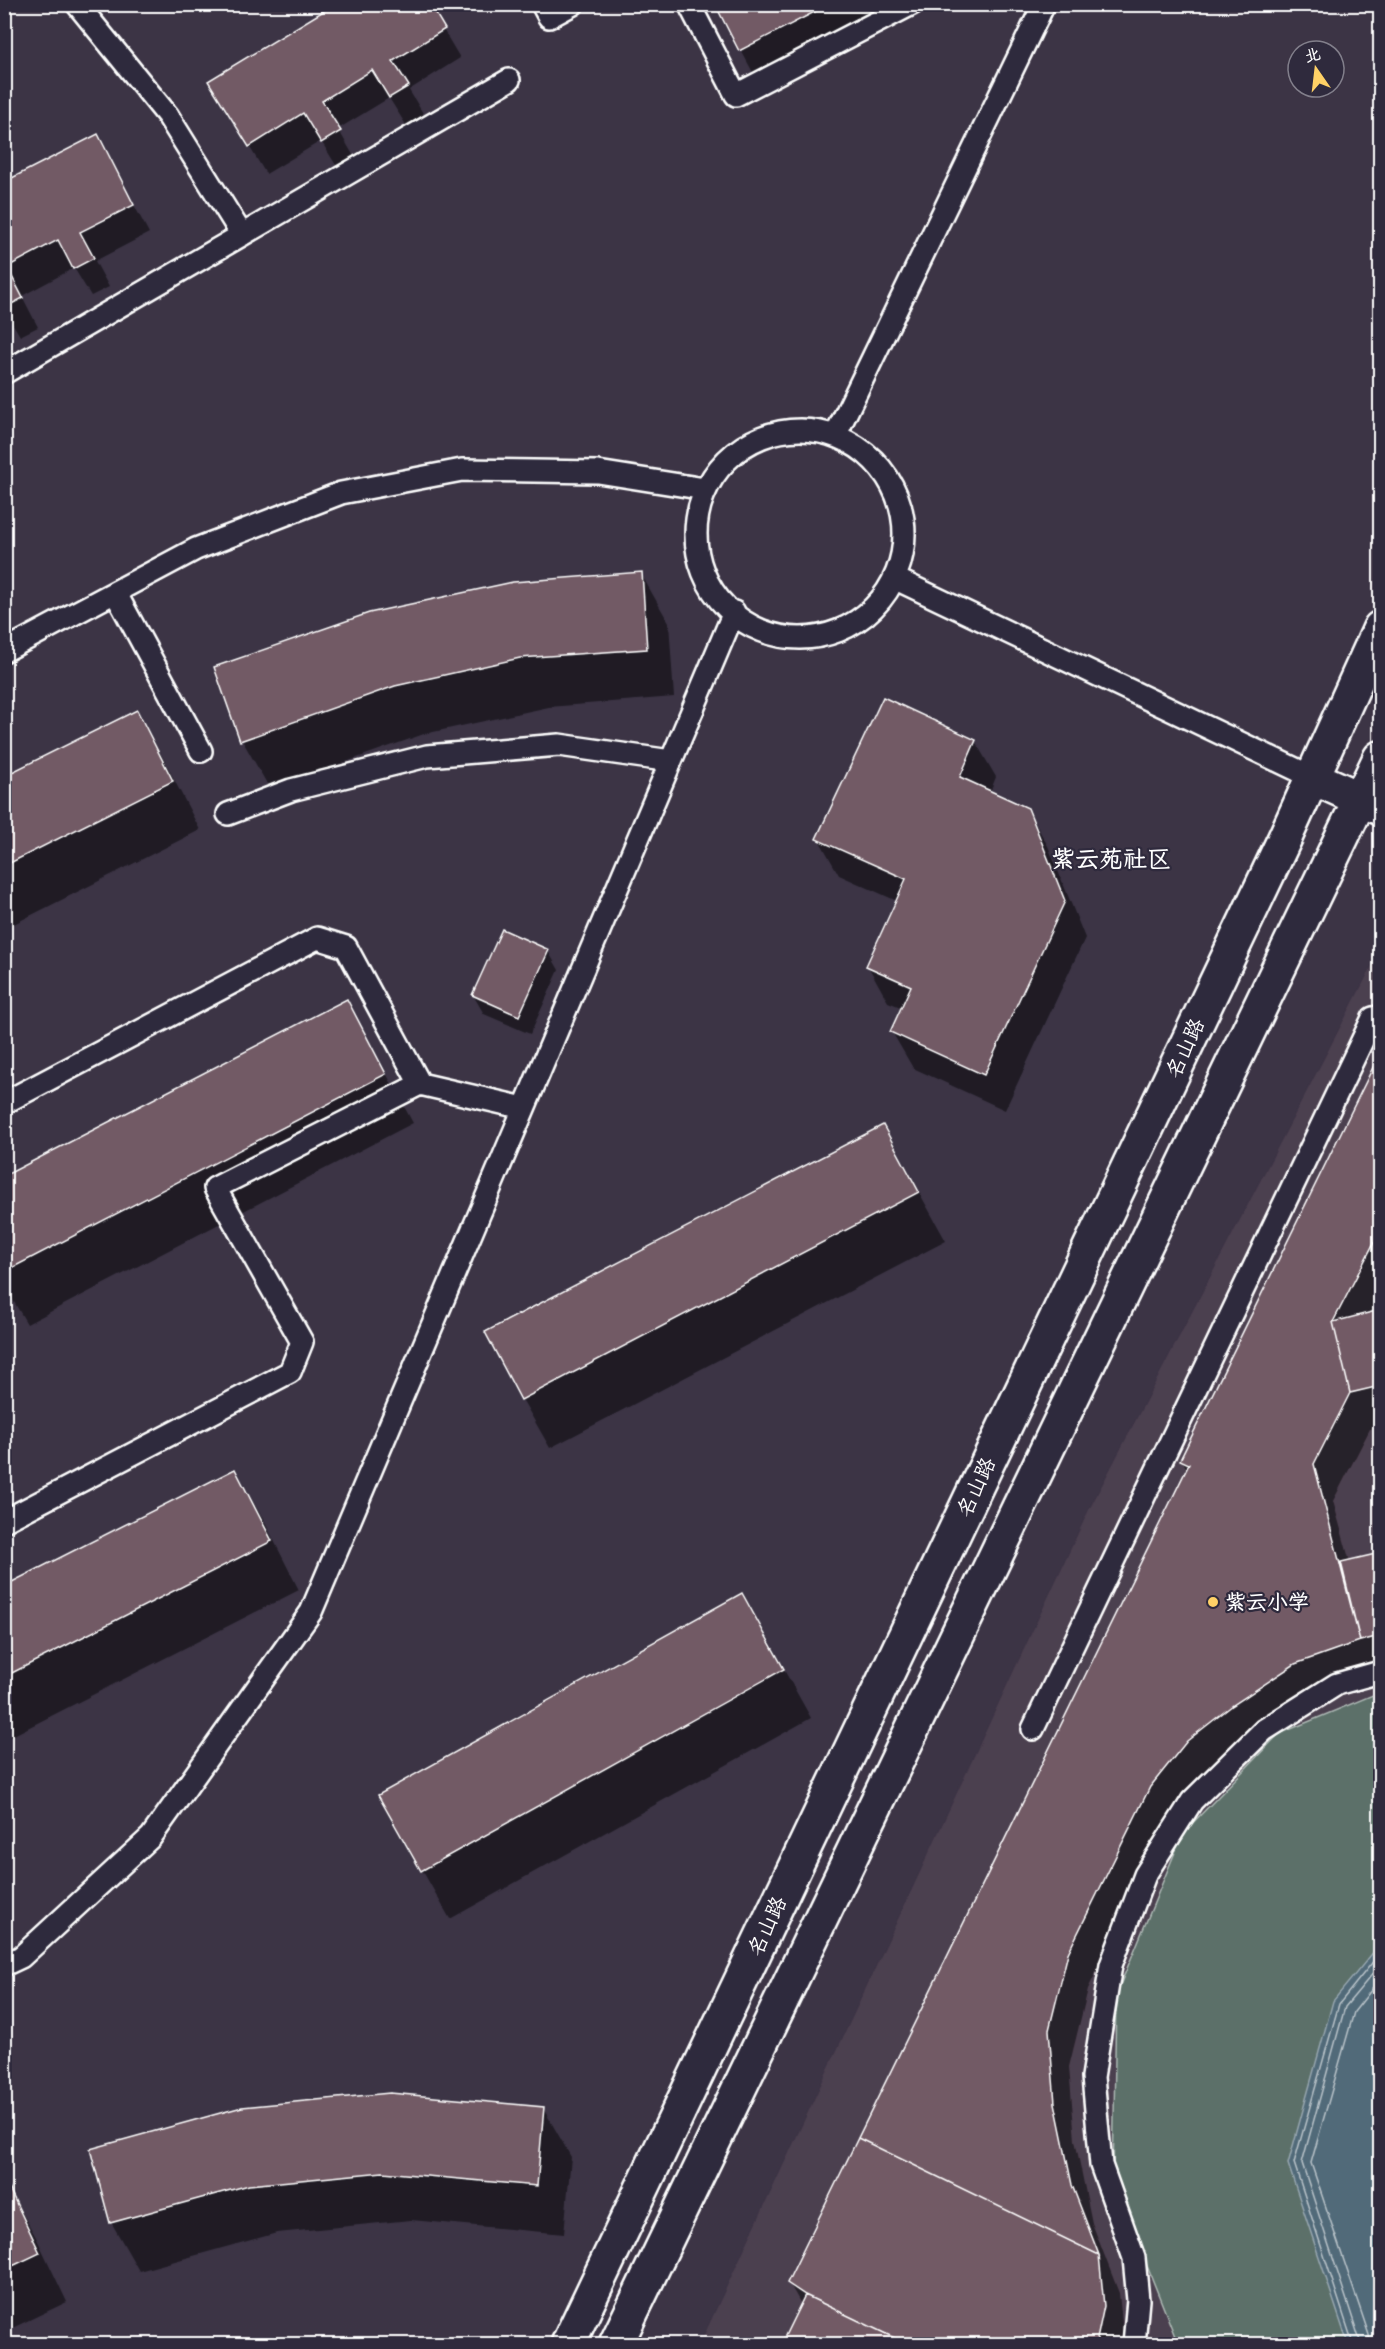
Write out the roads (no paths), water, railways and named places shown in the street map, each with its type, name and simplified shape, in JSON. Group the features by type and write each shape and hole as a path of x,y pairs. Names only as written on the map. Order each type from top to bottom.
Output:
{"street":[{"name":"名山路","path":"568,2344 1312,777 1380,628"},
{"path":"616,2344 1371,803 1380,758"},
{"path":"1312,777 1371,803"}],"lane":[{"path":"77,4 168,116 242,235"},
{"path":"542,4 549,17 573,4"},
{"path":"689,4 736,95 912,4"},
{"path":"836,434 1044,4"},
{"path":"4,372 509,80"},
{"path":"792,429 836,434 873,457 898,493 906,536 896,579 870,613 832,633 790,638 750,626 717,598 699,561 696,524 705,489 726,459 757,438 792,429"},
{"path":"4,651 196,549 341,493 462,470 598,472 705,489"},
{"path":"896,579 1312,777"},
{"path":"115,592 201,751"},
{"path":"4,1965 21,1958 151,1837 311,1612 734,612"},
{"path":"228,814 291,790 427,756 559,745 671,761"},
{"path":"4,1103 317,939 346,947 420,1084"},
{"path":"1033,1729 1373,1018 1380,1016"},
{"path":"4,1521 290,1372 302,1342 215,1188 420,1084 524,1108"},
{"path":"1134,2344 1138,2300 1134,2258 1101,2165 1094,2077 1111,1965 1145,1875 1192,1802 1264,1730 1337,1684 1380,1672"}],"water":[{"path":"1380,1944 1380,2344 1348,2344 1288,2164 1333,2001"}],"place":[{"name":"紫云小学","path":"1213,1602"}],"district":[{"name":"紫云苑社区","path":"1111,859"}]}
